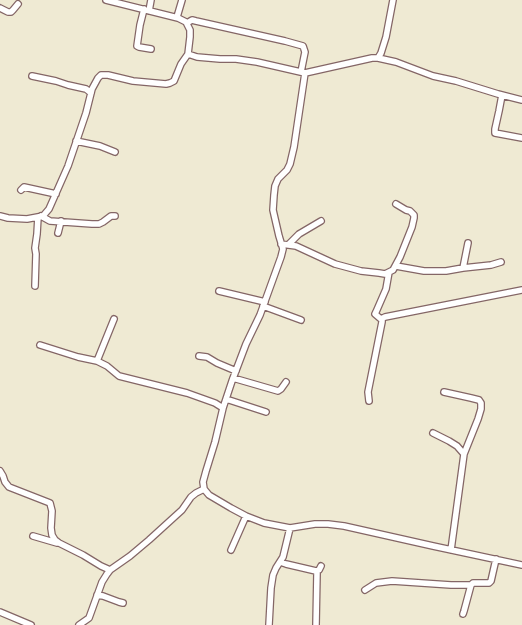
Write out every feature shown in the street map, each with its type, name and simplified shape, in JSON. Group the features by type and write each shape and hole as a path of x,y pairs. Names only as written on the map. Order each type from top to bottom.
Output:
{"street":[{"path":"0,216 22,219 40,217 43,216 49,209 68,166 86,113 91,93 101,75 166,84 174,81 181,64 188,54 190,30 187,23 177,18 106,0"},
{"path":"151,0 140,25 137,46 151,49"},
{"path":"177,18 182,0"},
{"path":"378,58 386,36 393,0"},
{"path":"0,8 11,12 18,4"},
{"path":"187,23 192,20 285,41 303,46 305,52 294,147 290,164 278,179 275,186 274,210 283,249 264,304 246,344 223,408 203,482 204,489 209,495 246,516 264,523 290,528 315,524 344,526 522,565"},
{"path":"188,54 197,57 236,59 257,62 303,73 378,58 396,62 434,76 522,100"},
{"path":"32,76 86,89 91,93"},
{"path":"502,95 494,130 495,132 522,138"},
{"path":"76,141 100,146 115,152"},
{"path":"21,190 24,187 56,194"},
{"path":"281,244 296,246 335,264 367,272 385,274 393,270 396,266 407,241 414,218 414,215 410,211 396,204"},
{"path":"40,217 50,221 100,224 111,216 115,216"},
{"path":"35,286 35,248 40,217"},
{"path":"289,244 298,234 321,221"},
{"path":"58,233 61,222"},
{"path":"463,268 468,242"},
{"path":"396,266 424,271 491,265 501,262"},
{"path":"369,401 368,392 382,322 382,320 375,314 386,289 389,272"},
{"path":"381,319 385,316 522,290"},
{"path":"219,291 254,300 301,320"},
{"path":"97,361 114,319"},
{"path":"40,345 78,357 97,361 107,366 119,376 187,394 215,403 223,408"},
{"path":"199,356 207,357 236,371"},
{"path":"233,378 278,391 286,382"},
{"path":"444,392 479,400 481,403 478,419 464,454 451,550"},
{"path":"226,399 266,412"},
{"path":"433,433 457,446 464,454"},
{"path":"0,471 5,482 10,487 50,503 52,511 52,535 59,543"},
{"path":"79,625 89,618 106,574 150,540 182,510 191,497 204,489"},
{"path":"231,550 246,516"},
{"path":"269,625 273,575 286,549 290,528"},
{"path":"34,536 59,543 110,570"},
{"path":"365,590 376,584 392,581 451,585 489,583 491,581 496,560"},
{"path":"280,562 316,571"},
{"path":"316,571 319,570 321,566"},
{"path":"316,571 316,625"},
{"path":"463,614 471,585"},
{"path":"97,595 123,603"},
{"path":"0,612 29,624"}]}
